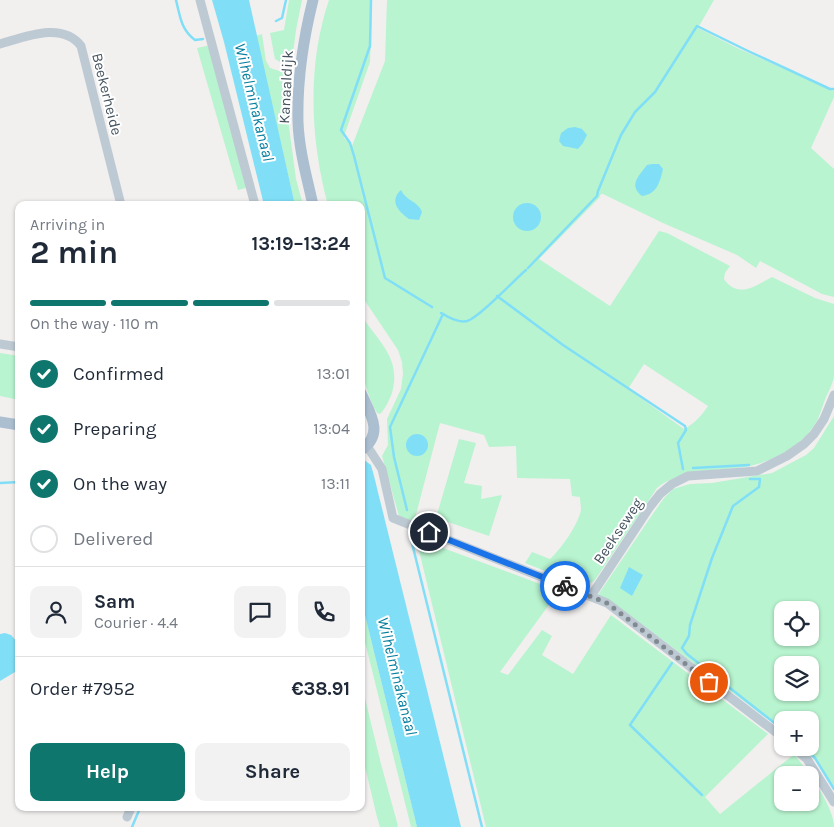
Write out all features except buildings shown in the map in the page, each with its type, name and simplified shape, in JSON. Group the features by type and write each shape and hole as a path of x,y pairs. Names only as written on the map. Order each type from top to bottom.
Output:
{"main road":[{"name":"Kanaaldijk","path":"312,201 300,145 298,122 300,69 306,26 313,0"},
{"path":"365,402 373,419 375,430 372,439 365,447"},
{"path":"0,422 15,424"}],"street":[{"path":"200,0 254,201"},
{"name":"Beekerheide","path":"0,44 47,32 65,34 75,39 81,46 120,201"},
{"path":"0,344 15,346"},
{"name":"Beekseweg","path":"591,596 648,508 672,484 688,476 757,471 787,456 814,434 824,418 834,395"},
{"path":"365,449 382,469 393,518 607,603 774,731"},
{"path":"803,756 834,802"},
{"path":"127,817 130,811"}],"green space":[{"path":"289,0 302,0 292,61 280,62 275,59 270,33 284,30"},
{"path":"329,0 372,0 370,62 344,136 352,146 385,61 387,0 714,0 698,28 735,47 834,91 834,97 811,148 834,169 834,297 822,294 760,261 756,268 737,255 663,223 603,194 539,259 610,306 659,231 667,233 730,266 725,273 724,279 735,288 747,289 772,277 815,298 834,304 834,376 818,419 811,429 794,446 772,459 748,466 685,475 666,482 657,488 595,580 586,584 580,585 525,563 532,552 550,559 554,555 573,529 581,507 580,497 572,496 570,479 517,478 516,446 489,447 484,435 440,423 414,522 399,516 382,456 388,445 387,419 401,389 402,362 398,350 365,301 365,201 327,201 317,155 315,128 314,76 317,50","holes":["644,364 708,406 703,413 684,429 628,389"]},
{"path":"262,34 266,61 270,68 291,76 289,127 296,179 302,201 294,201 256,36"},
{"path":"211,45 246,188 238,190 197,48"},
{"path":"365,320 387,351 394,370 392,393 386,407 380,414 377,413 365,381"},
{"path":"0,353 15,355 15,399 0,396"},
{"path":"834,416 834,788 818,763 811,756 819,756 819,711 774,711 774,724 631,616 598,595 664,498 673,489 690,484 712,483 772,473 806,455 814,448"},
{"path":"459,439 476,443 464,483 482,486 481,499 502,495 489,536 436,518"},
{"path":"416,538 559,591 500,672 508,675 542,630 552,636 542,655 573,674 611,615 768,734 705,797 720,814 774,770 774,811 819,811 819,790 830,809 834,827 486,827"},
{"path":"365,615 417,827 411,827 365,642"},
{"path":"365,698 398,826 380,827 365,767"},
{"path":"792,756 796,756 803,766 780,766"}],"water":[{"name":"Wilhelminakanaal","path":"212,0 249,0 294,201 263,201"},
{"path":"568,128 582,129 587,135 583,143 578,149 563,146 559,141 561,133"},
{"path":"659,164 663,169 661,178 657,187 651,193 642,196 636,188 636,180 647,165"},
{"path":"401,190 406,197 420,208 422,212 419,220 409,219 396,206 397,194"},
{"path":"527,203 537,207 541,217 537,227 527,231 517,227 513,217 517,207"},
{"path":"417,434 425,437 428,445 425,453 417,456 409,453 406,445 409,437"},
{"name":"Wilhelminakanaal","path":"365,461 371,465 374,476 461,827 417,827 365,615"},
{"path":"629,567 643,575 632,596 620,588"},
{"path":"0,634 11,635 15,640 15,672 0,681"}],"waterway":[{"path":"176,0 187,32 195,40 203,39"},
{"path":"276,21 282,18 286,0"},
{"path":"371,0 370,46 341,130 350,143 354,156 385,278 432,307"},
{"path":"528,268 597,196 621,135 635,112 655,92 697,26 830,89 834,89"},
{"path":"441,313 453,319 467,321 488,306 526,270"},
{"path":"497,296 563,345 685,426 686,430 678,443 683,469"},
{"path":"407,510 394,457 390,427 443,314"},
{"path":"693,468 749,465"},
{"path":"750,479 760,479 759,487 733,506 712,558 690,625 689,636 682,648 687,654 774,723"},
{"path":"0,483 15,482"},
{"path":"410,535 482,827"},
{"path":"672,663 630,725 702,795"},
{"path":"813,756 834,789"},
{"path":"132,827 139,811"}],"way so far":[{"path":"565,586 607,603 709,682"}],"route":[{"path":"429,532 565,586"}]}
